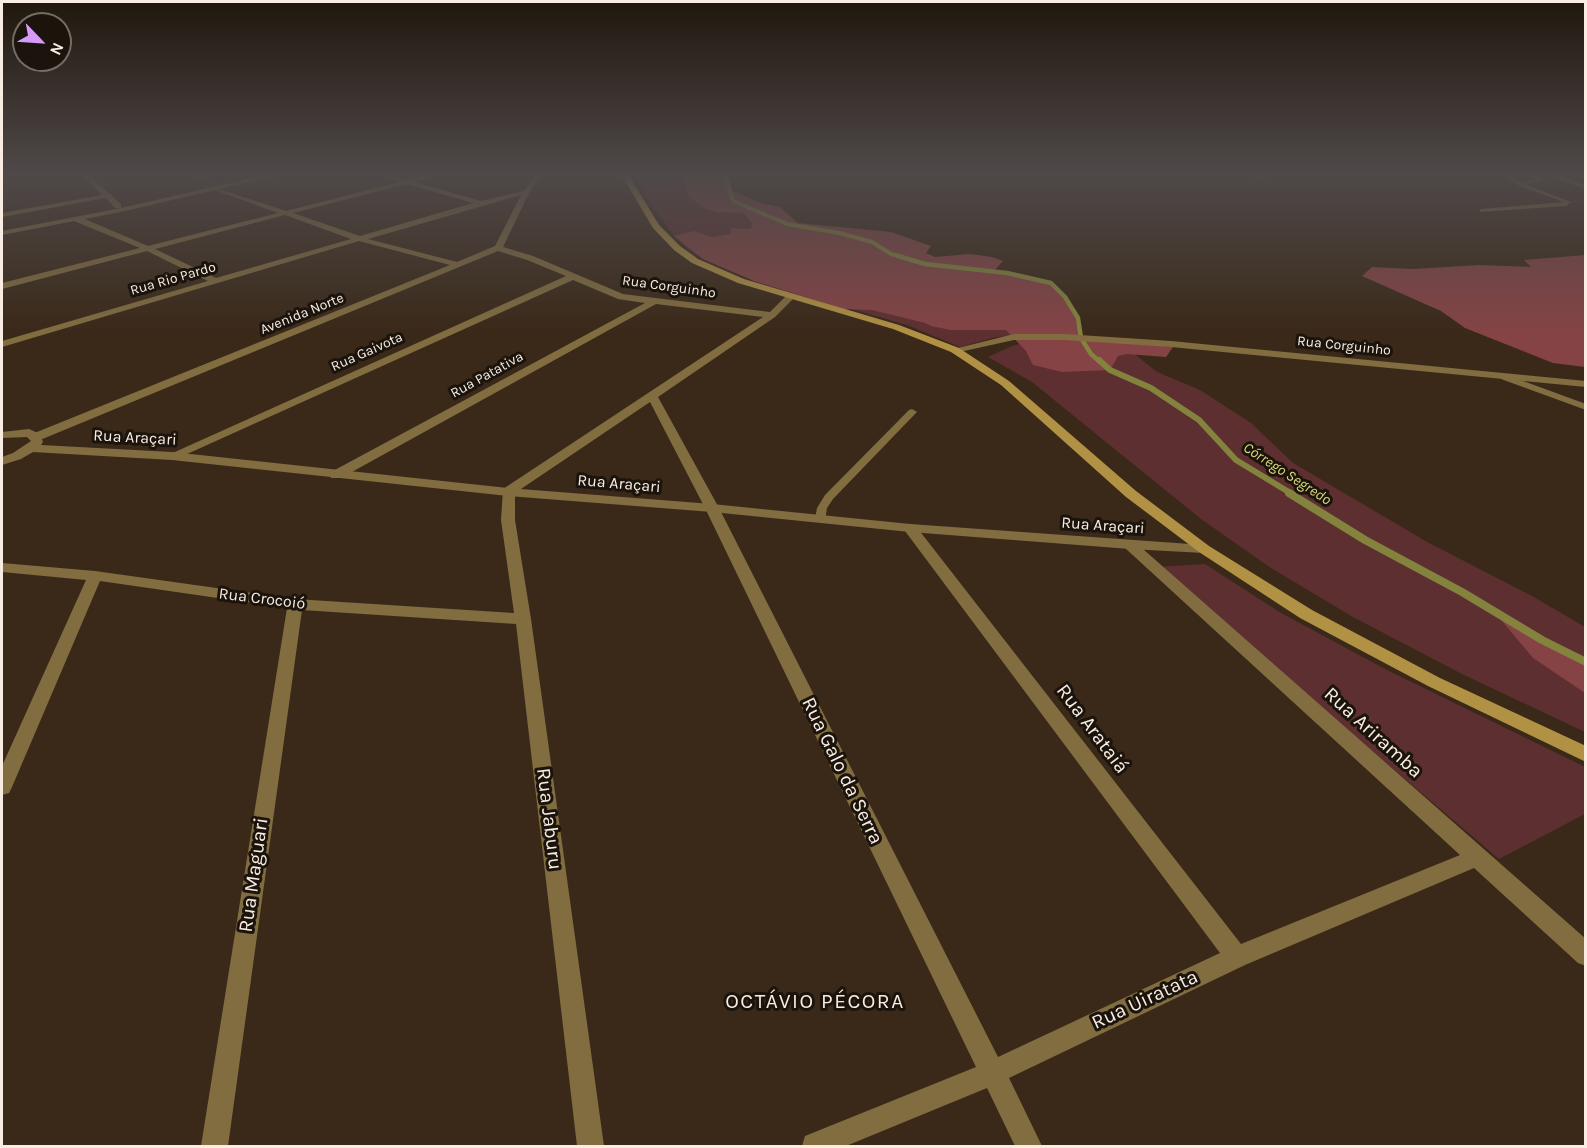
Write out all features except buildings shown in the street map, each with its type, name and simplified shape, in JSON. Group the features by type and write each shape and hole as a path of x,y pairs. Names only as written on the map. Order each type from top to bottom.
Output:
{"main road":[{"path":"658,228 677,248 714,270 790,297 896,327 955,350 1005,383 1131,494 1204,549 1306,614 1434,682 1586,755"}],"street":[{"path":"2,233 31,228"},
{"path":"98,228 215,281"},
{"path":"2,286 229,228"},
{"path":"327,228 360,239 460,265"},
{"name":"Rua Rio Pardo","path":"2,344 399,228"},
{"path":"498,248 508,228"},
{"name":"Avenida Norte","path":"2,461 34,442 498,248"},
{"name":"Rua Corguinho","path":"498,248 574,276 621,297 772,315"},
{"name":"Rua Gaivota","path":"172,456 574,276"},
{"path":"508,492 772,315 790,297"},
{"name":"Rua Patativa","path":"336,475 653,302"},
{"name":"Rua Corguinho","path":"955,350 1014,336 1064,337 1586,384"},
{"name":"Rua Galo da Serra","path":"652,396 712,508 1029,1146"},
{"name":"Rua Araçari","path":"2,434 29,433 34,442 508,492 712,508 910,528 1204,549"},
{"name":"Rua Jaburu","path":"508,492 508,520 523,619 591,1146"},
{"name":"Rua Arataiá","path":"910,528 1237,957"},
{"name":"Rua Ariramba","path":"1130,545 1586,955"},
{"name":"Rua Crocoió","path":"2,567 95,576 295,604 523,619"},
{"path":"2,787 95,576"},
{"name":"Rua Maguari","path":"214,1146 295,604"},
{"name":"Rua Uiratata","path":"815,1146 992,1073 1237,957 1477,857"}],"lane":[{"path":"1504,377 1586,407"},
{"path":"821,519 822,508 829,497 912,412"}],"shaded area":[{"path":"668,228 800,228 954,269 1007,273 1051,283 1065,297 1078,318 1081,337 1125,340 1137,356 1157,372 1200,390 1251,423 1293,463 1429,543 1532,596 1585,627 1585,732 1462,674 1353,617 1271,568 1201,519 1032,382 988,357 1012,346 1039,339 1041,335 996,337 960,347 907,325 754,281 703,259 674,236"},
{"path":"732,228 845,228 891,232 931,246 926,253 935,257 970,254 992,257 1003,261 993,272 1051,283 1065,297 1078,318 1084,339 1173,347 1166,357 1127,354 1118,356 1110,370 1062,372 1033,365 1026,351 1006,330 951,330 872,310 844,309 754,281 703,259 674,236 694,231 712,237 730,234"},
{"path":"1585,255 1585,367 1553,363 1465,328 1441,311 1362,276 1372,267 1413,269 1480,265 1531,267 1524,260"},
{"path":"1205,564 1281,613 1385,669 1585,767 1585,814 1499,859 1156,567"},
{"path":"1487,603 1585,661 1585,693 1533,658"}],"waterway":[{"name":"Córrego Segredo","path":"808,228 872,242 891,254 903,257"},
{"name":"Córrego Segredo","path":"898,256 925,264 1007,273 1051,283 1065,297 1078,318 1081,338 1091,354 1100,362"},
{"name":"Córrego Segredo","path":"1099,360 1110,370 1151,388 1199,420 1236,460 1292,494"},
{"name":"Córrego Segredo","path":"1289,493 1365,540 1462,592 1542,640 1586,662"}],"district":[{"name":"OCTÁVIO PÉCORA","path":"815,1002"}]}
